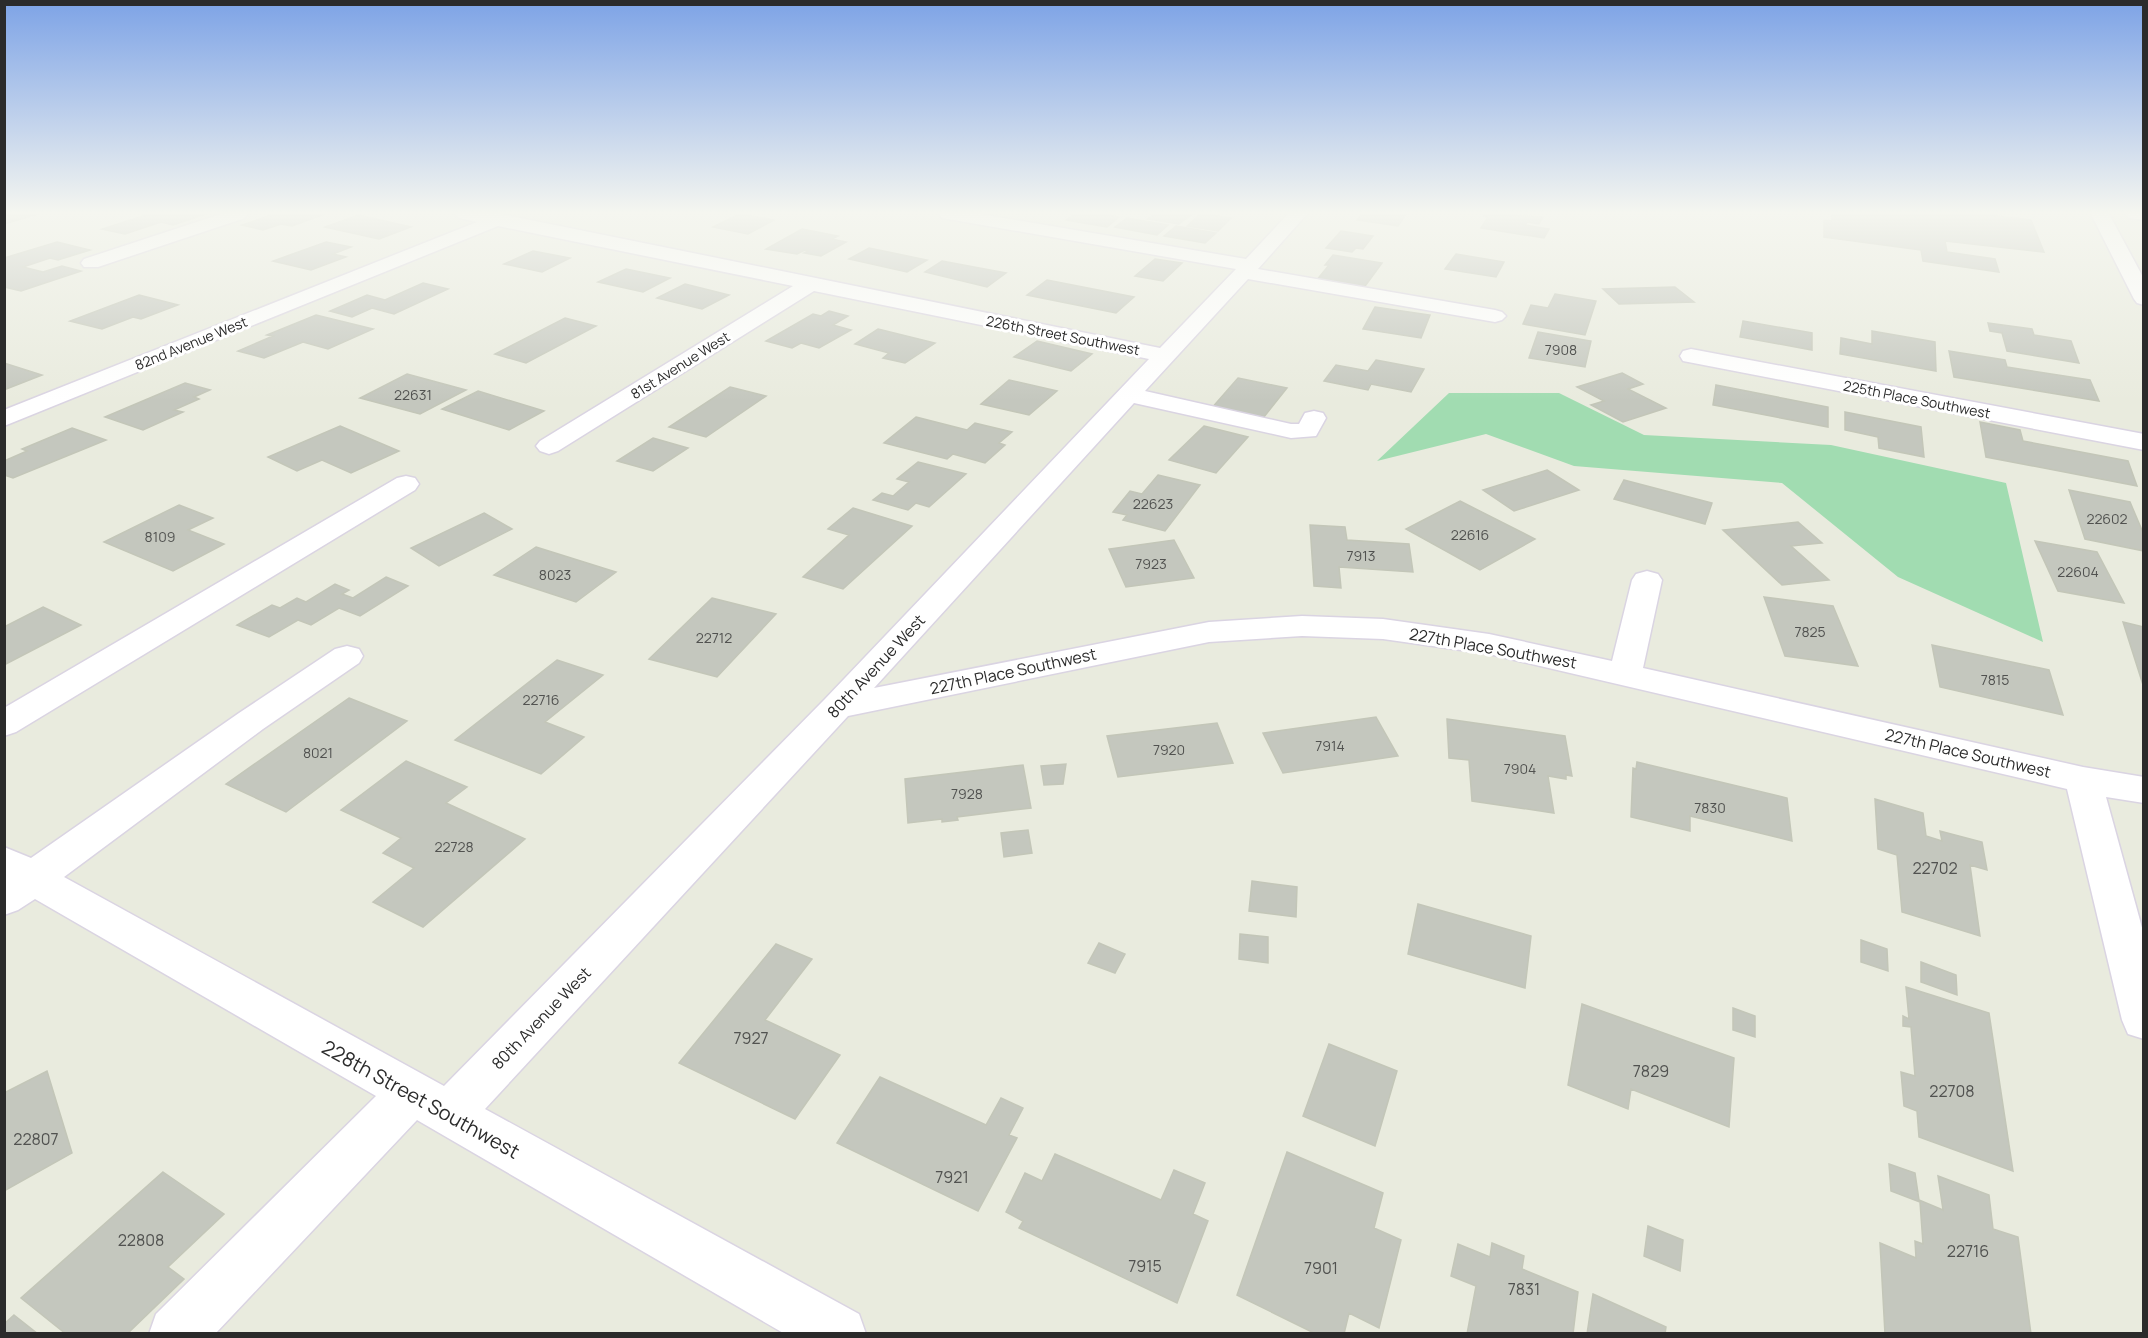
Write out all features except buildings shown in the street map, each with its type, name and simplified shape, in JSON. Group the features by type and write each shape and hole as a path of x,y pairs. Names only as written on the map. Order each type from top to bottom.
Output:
{"street":[{"name":"82nd Avenue West","path":"4,419 357,276"},
{"name":"226th Street Southwest","path":"776,276 1167,356"},
{"name":"80th Avenue West","path":"176,1334 430,1104 837,707 1239,276"},
{"path":"1285,276 1495,316"},
{"path":"2132,276 2144,299"},
{"name":"81st Avenue West","path":"549,446 811,284"},
{"name":"225th Place Southwest","path":"1690,356 2144,442"},
{"path":"1129,395 1291,431 1307,430 1314,418"},
{"path":"4,724 406,484"},
{"path":"1625,674 1647,580"},
{"name":"227th Place Southwest","path":"837,707 1209,632 1302,626 1383,629 1489,644 2083,780 2144,790"},
{"path":"14,880 346,657"},
{"path":"2083,780 2144,1020"},
{"name":"228th Street Southwest","path":"14,880 430,1104 839,1334"}],"green space":[{"path":"1449,393 1559,393 1644,435 1831,445 2006,483 2043,642 1898,577 1782,483 1574,466 1486,434 1377,461"}]}
